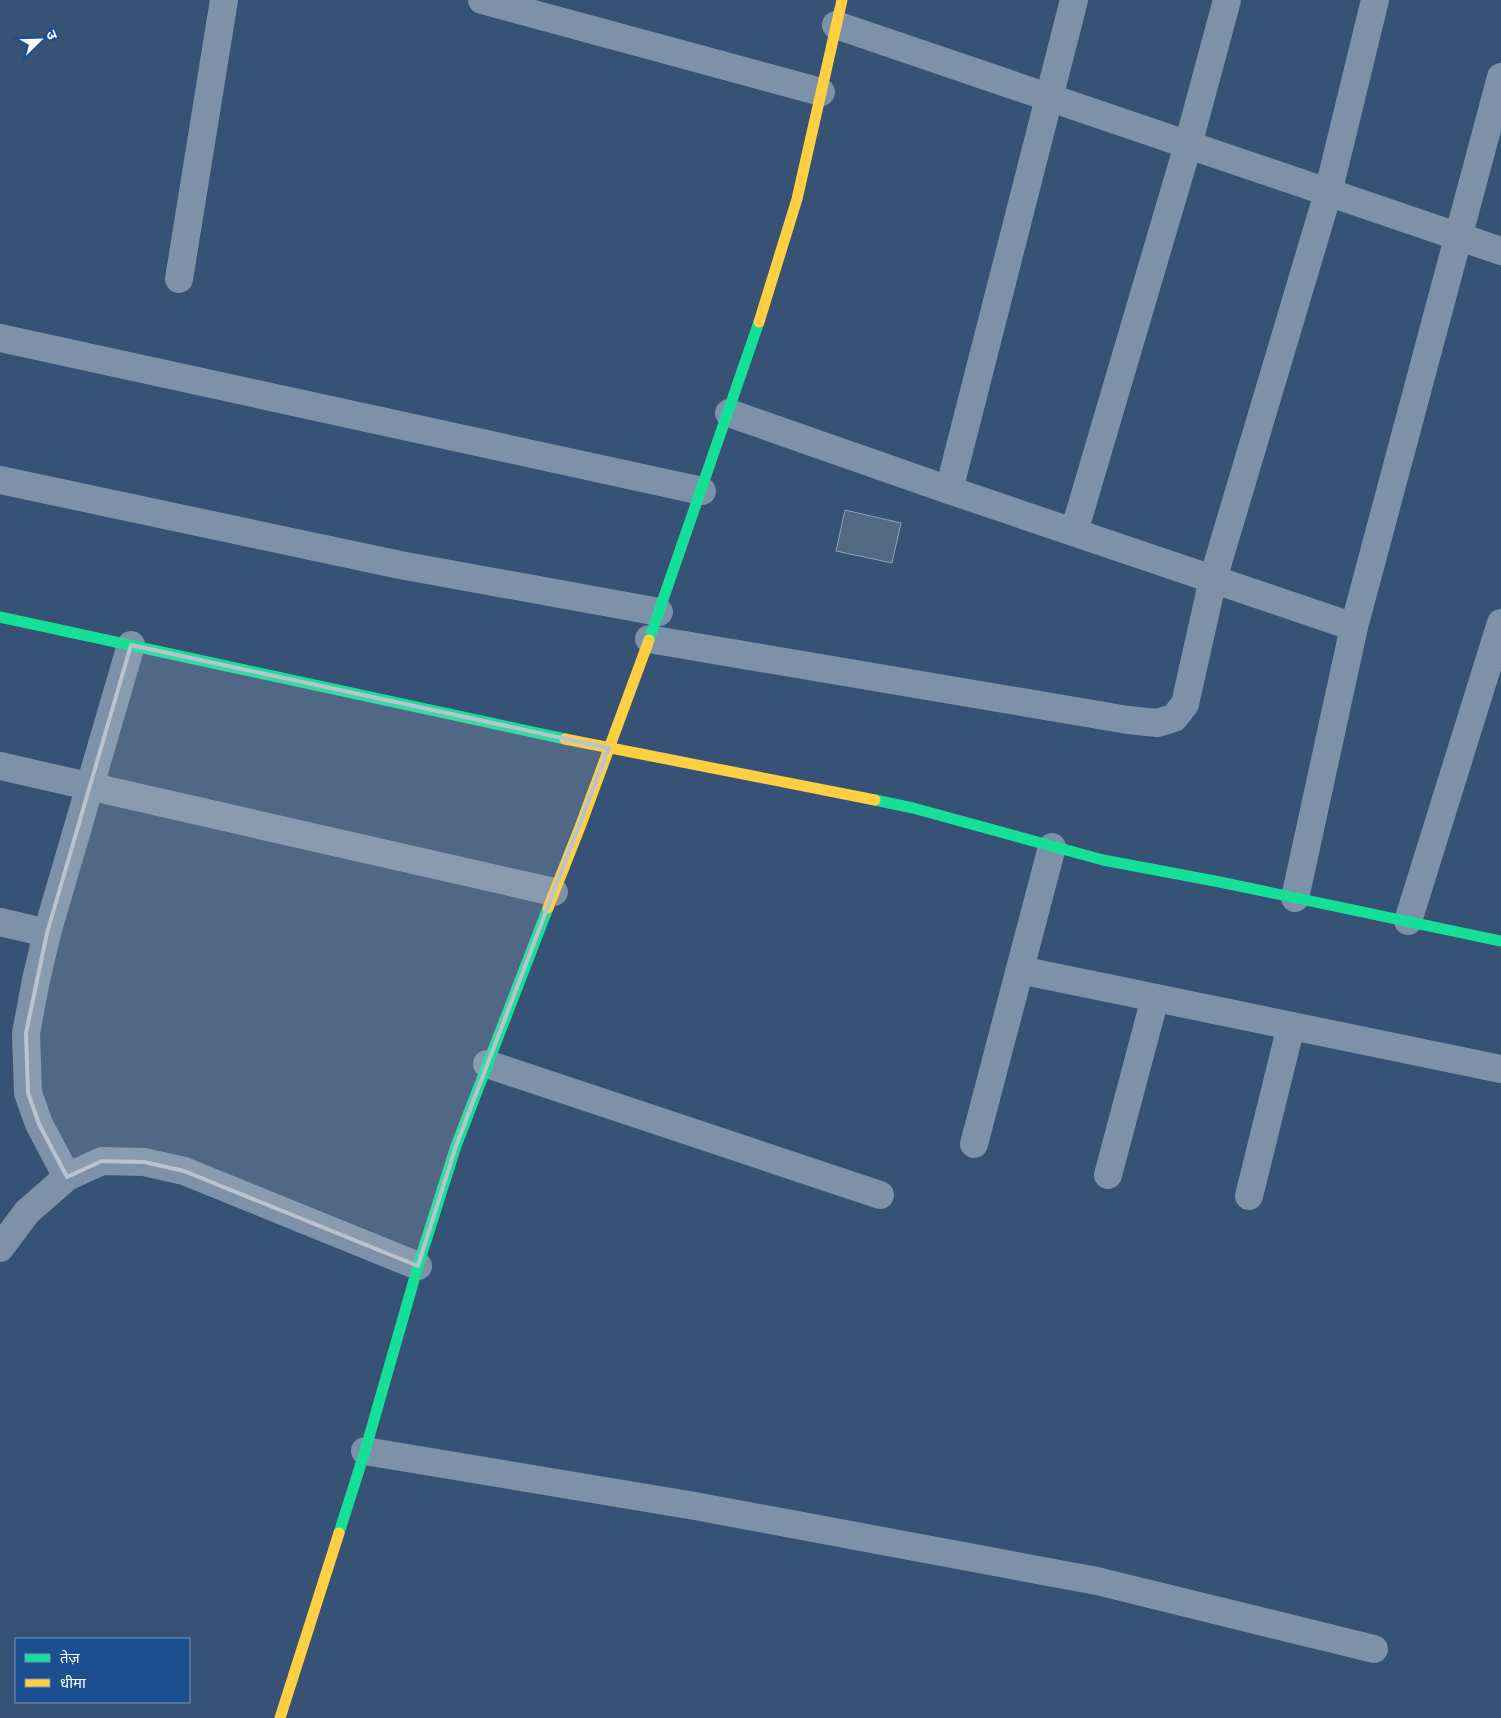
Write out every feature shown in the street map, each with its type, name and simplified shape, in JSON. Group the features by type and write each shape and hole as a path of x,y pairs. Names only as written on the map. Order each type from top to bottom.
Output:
{"street":[{"path":"179,279 224,0"},
{"path":"482,0 821,92"},
{"path":"949,490 1074,0"},
{"path":"1074,532 1188,145 1227,0"},
{"path":"650,639 1119,718 1157,723 1174,718 1185,704 1213,579 1328,193 1375,0"},
{"path":"280,1718 365,1451 418,1266 456,1146 650,639 751,349 797,199 839,13 1048,98 1501,251"},
{"path":"1295,898 1354,626 1501,77"},
{"path":"0,338 702,491"},
{"path":"729,413 949,490 1354,626"},
{"path":"0,480 400,565 659,612"},
{"path":"0,617 609,748 913,808 1104,860 1501,941"},
{"path":"1408,921 1501,623"},
{"path":"67,1177 39,1124 28,1092 26,1033 47,933 131,645"},
{"path":"0,766 554,892"},
{"path":"974,1144 1052,847"},
{"path":"0,922 47,933"},
{"path":"1020,970 1501,1068"},
{"path":"1108,1175 1155,998"},
{"path":"1249,1196 1291,1026"},
{"path":"487,1064 880,1195"},
{"path":"0,1248 27,1212 67,1177 102,1161 144,1162 184,1171 418,1266"},
{"path":"365,1451 695,1506 1097,1581 1374,1649"}],"highlighted area":[{"path":"131,645 609,748 456,1146 418,1266 184,1171 144,1162 102,1161 67,1177 39,1124 28,1093 26,1033 47,933"}],"building":[{"path":"845,510 901,523 892,563 836,551"}],"traffic: fast":[{"path":"649,640 759,322"},
{"path":"0,617 565,739"},
{"path":"875,800 913,808 1103,860 1220,882 1501,941"},
{"path":"339,1533 365,1451 418,1266 456,1146 548,908"}],"traffic: slow":[{"path":"759,322 797,199 842,0"},
{"path":"548,908 649,640"},
{"path":"565,739 875,800"},
{"path":"280,1718 339,1533"}]}
